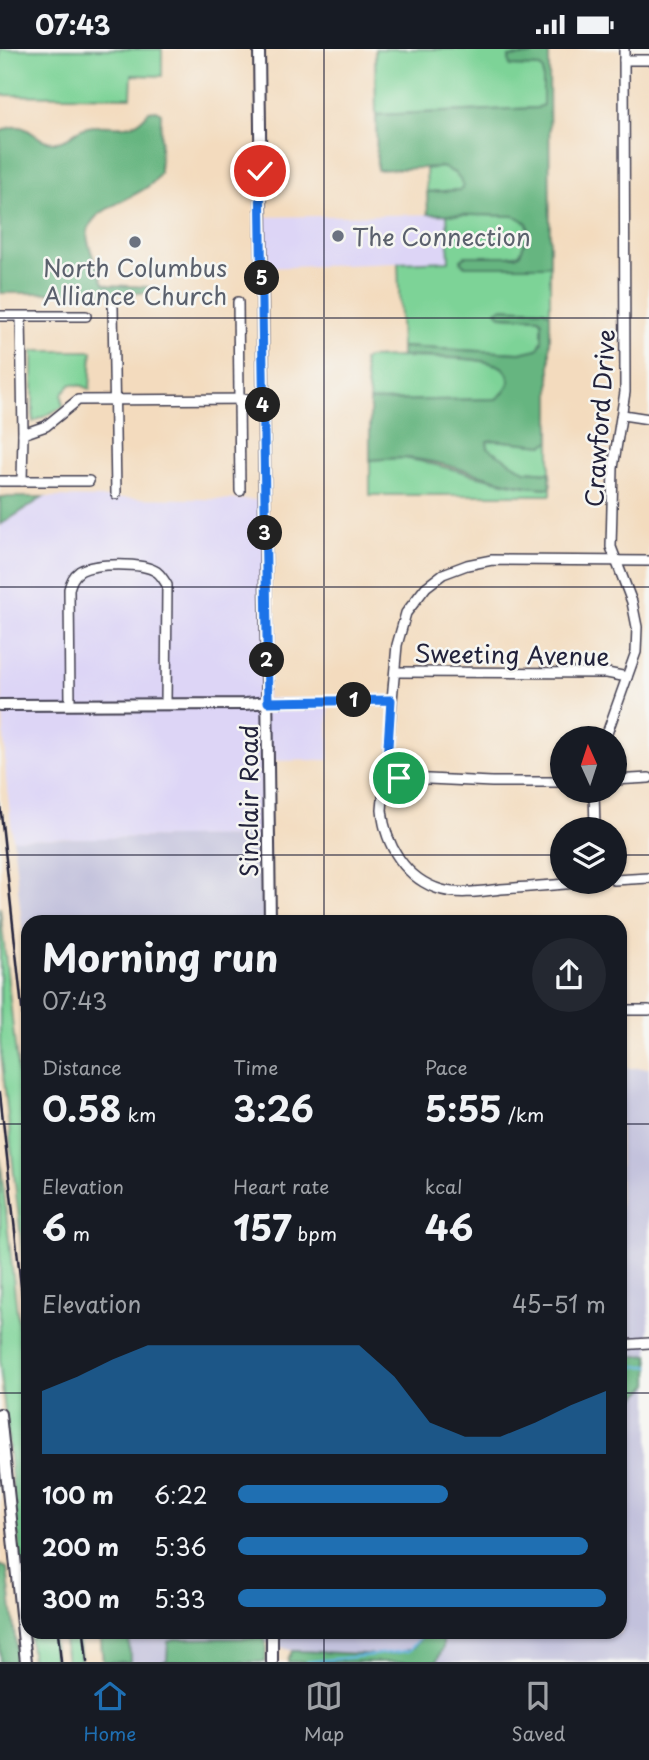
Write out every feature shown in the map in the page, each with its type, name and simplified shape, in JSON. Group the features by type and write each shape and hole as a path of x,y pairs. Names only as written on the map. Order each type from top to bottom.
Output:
{"main road":[{"name":"Sinclair Road","path":"259,49 270,915"},
{"path":"0,705 268,702"},
{"path":"0,1414 21,1614"},
{"path":"24,1639 26,1662"},
{"path":"272,1639 272,1662"}],"street":[{"name":"Crawford Drive","path":"610,726 636,652 637,627 632,602 611,547 613,468 623,415 625,367 624,49"},
{"path":"624,60 649,60"},
{"path":"238,302 240,491"},
{"path":"113,307 116,494"},
{"path":"0,316 86,316"},
{"path":"21,317 22,481"},
{"path":"23,434 46,426 78,400 263,399"},
{"path":"623,415 649,419"},
{"path":"0,481 89,481"},
{"path":"550,886 471,892 443,890 417,878 391,848 382,810 397,645 406,613 426,587 443,574 467,565 492,560 649,561"},
{"path":"71,704 69,589 72,578 82,570 114,566 147,567 156,571 167,585 166,704"},
{"name":"Sweeting Avenue","path":"395,672 607,673 627,677"},
{"path":"268,702 391,700"},
{"path":"386,777 550,782"},
{"path":"627,779 649,778"},
{"path":"627,879 649,878"},
{"path":"627,1010 649,1010"},
{"path":"627,1345 649,1343"}],"shaded area":[{"path":"447,214 449,261 263,268 262,217"},
{"path":"44,497 265,500 267,699 328,699 329,760 268,761 269,836 13,839 6,779 0,642 0,525"},
{"path":"269,836 270,915 21,916 13,839"},
{"path":"627,1068 649,1068 649,1355 627,1357"},
{"path":"649,1384 649,1662 436,1662 443,1648 443,1639 627,1639 627,1406"},
{"path":"129,1639 258,1639 163,1662 130,1662"},
{"path":"263,1639 420,1639 416,1646 405,1651 382,1654 292,1651"}],"green space":[{"path":"0,49 162,49 162,76 132,75 131,97 0,95"},
{"path":"375,49 534,49 532,55 509,57 510,66 540,67 543,70 543,105 537,108 376,115"},
{"path":"534,49 549,49 550,264 465,266 461,260 465,256 520,254 529,231 527,223 515,216 428,214 427,192 460,190 463,187 461,180 441,167 377,170 376,115 537,108 543,105 543,70 540,67 510,66 509,57 532,55"},
{"path":"156,110 161,113 160,173 142,190 94,219 89,229 88,241 104,283 149,287 150,291 0,293 0,132 10,128 24,128 46,141 58,142 84,128 127,126 142,119 149,111"},
{"path":"441,167 458,177 463,187 460,190 427,192 426,169"},
{"path":"447,214 515,216 527,223 529,231 520,254 461,263 465,266 550,264 550,314 544,310 502,316 539,318 542,322 542,341 538,349 520,353 401,347 398,263 449,261"},
{"path":"501,308 544,310 550,314 550,441 544,445 493,440 487,441 488,448 525,471 550,473 551,488 513,483 421,460 370,460 370,401 496,399 504,392 509,376 497,365 463,359 401,356 401,347 520,353 538,349 542,341 542,322 539,318 501,316 496,311"},
{"path":"33,351 92,351 90,390 71,384 62,394 63,407 33,422"},
{"path":"401,357 487,362 504,369 509,376 508,385 505,392 496,399 370,401 363,361 367,358"},
{"path":"487,441 544,445 550,441 550,473 525,471 488,449"},
{"path":"403,458 513,484 551,488 551,495 370,495 370,460"},
{"path":"0,497 44,497 0,525"},
{"path":"0,907 21,1102 21,1239 0,1043"},
{"path":"0,1157 21,1350 21,1561 0,1366"},
{"path":"649,1355 649,1384 627,1406 627,1357"},
{"path":"0,1565 7,1568 18,1662 0,1662"},
{"path":"30,1639 53,1639 55,1662 32,1662"},
{"path":"64,1639 79,1639 81,1662 67,1662"},
{"path":"101,1639 129,1639 130,1662 103,1662"},
{"path":"174,1639 264,1639 266,1662 163,1662 167,1660 168,1642"},
{"path":"419,1639 443,1639 443,1648 436,1662 288,1662 292,1651 374,1654 405,1651 415,1646"}],"waterway":[{"path":"627,1367 649,1366"},
{"path":"307,1662 409,1651 419,1639"}],"railway":[{"path":"0,804 21,999"},
{"path":"0,1093 21,1286"},
{"path":"59,1639 61,1662"},
{"path":"85,1639 87,1662"}],"place":[{"name":"The Connection","path":"338,236"},
{"name":"North Columbus Alliance Church","path":"135,242"}],"route":[{"path":"260,171 268,702 391,700 386,777 399,778"}]}
